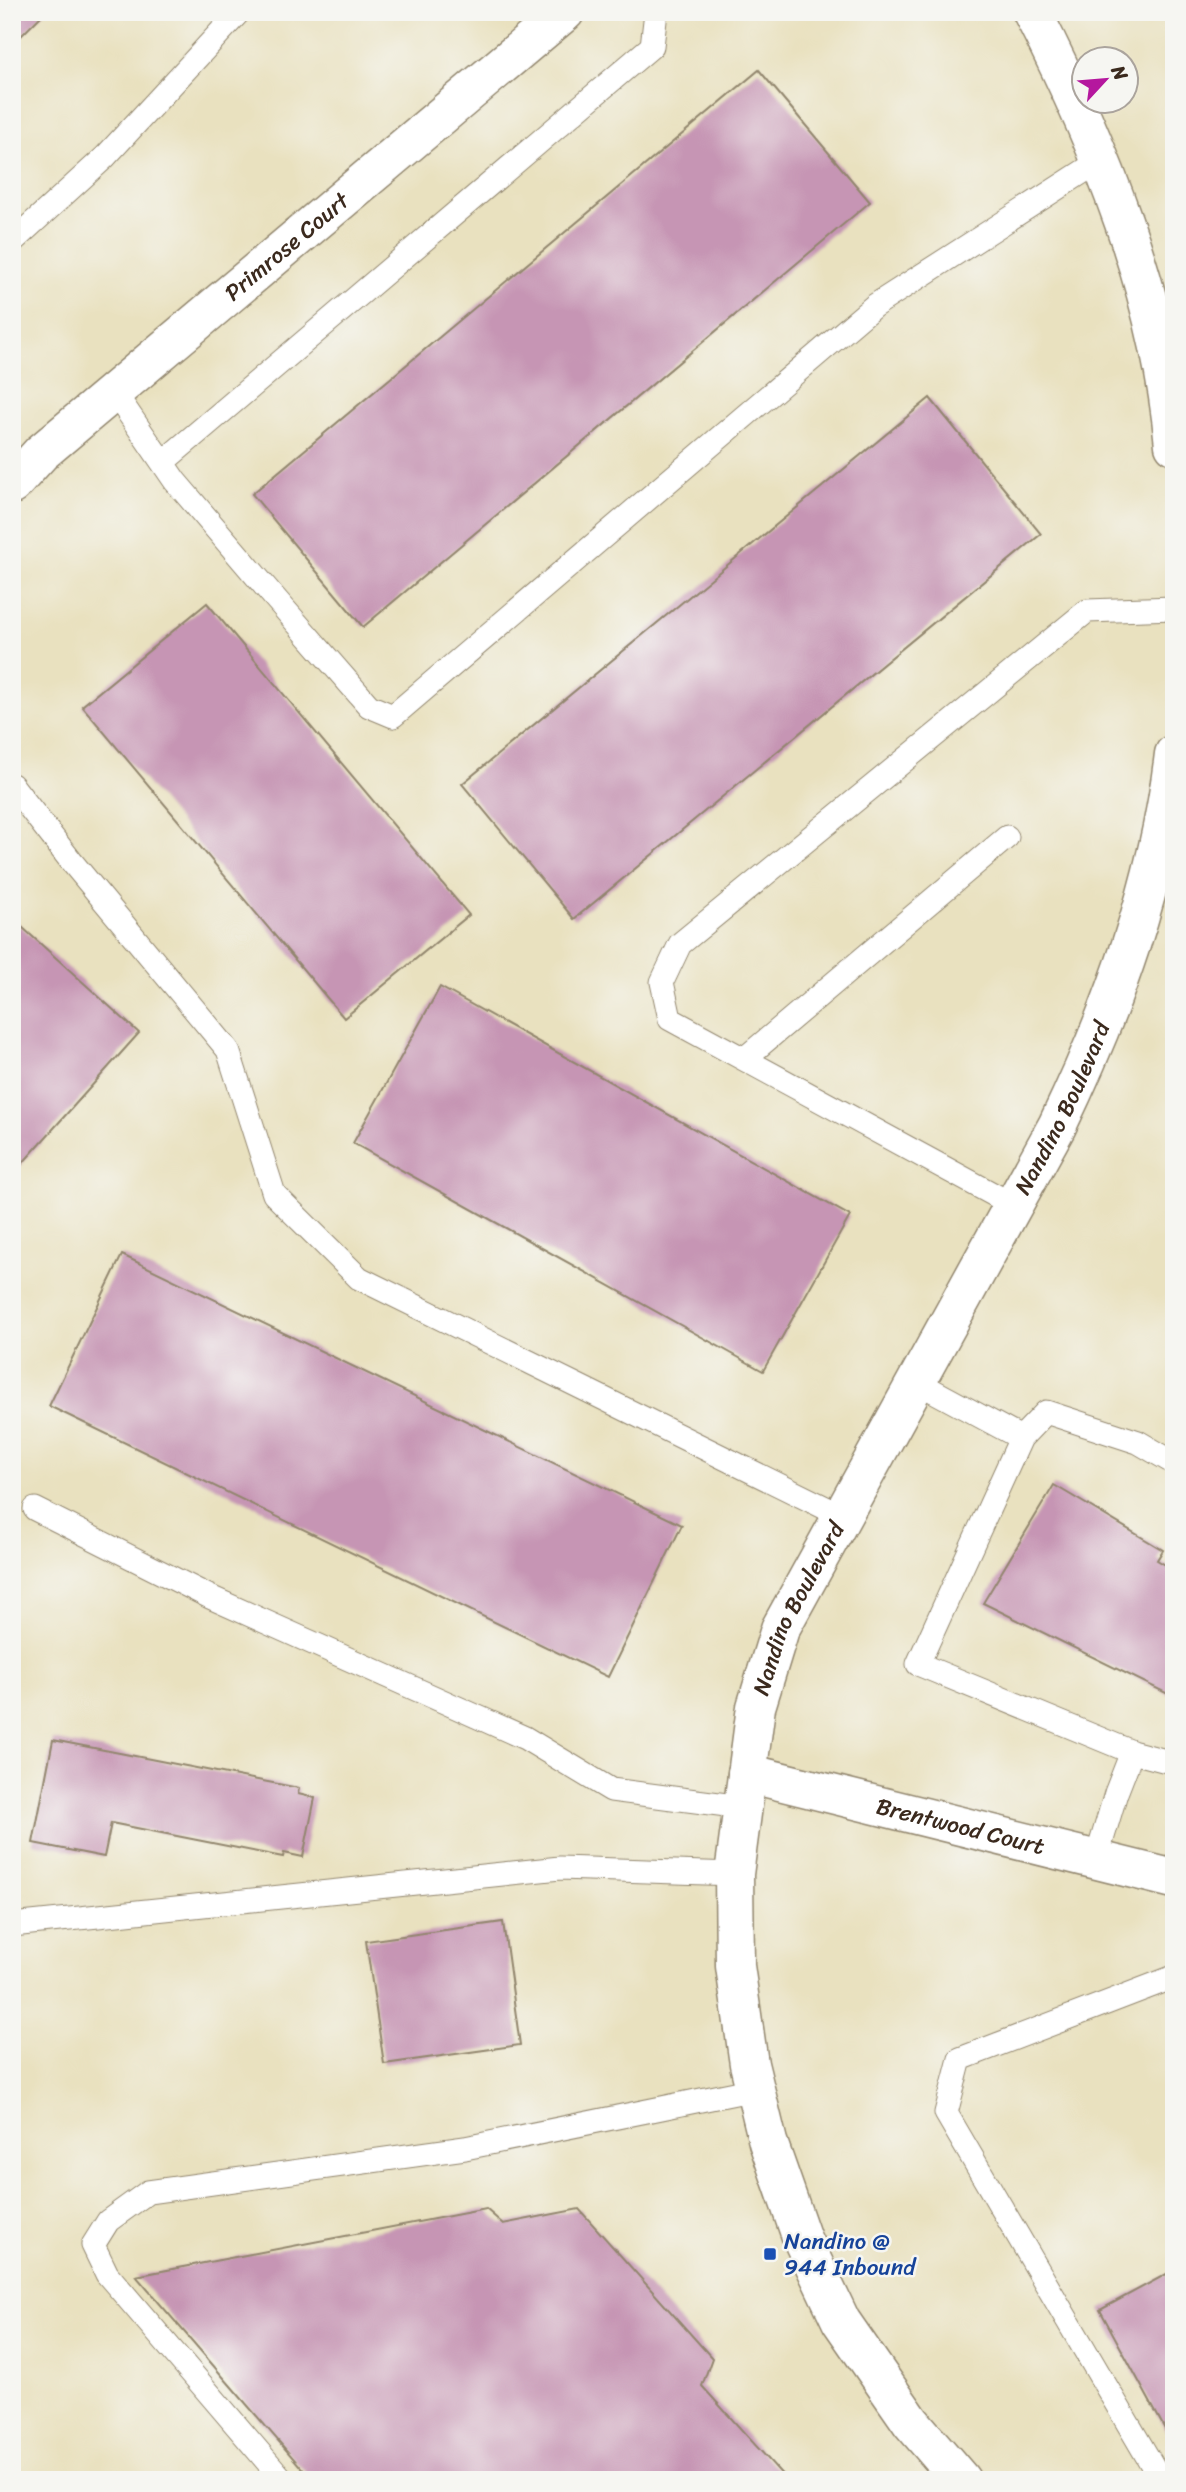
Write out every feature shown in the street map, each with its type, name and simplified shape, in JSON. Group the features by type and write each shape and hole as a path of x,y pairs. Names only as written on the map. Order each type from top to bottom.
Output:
{"street":[{"name":"Primrose Court","path":"12,485 41,453 565,12"},
{"path":"1032,12 1092,134 1101,160 1151,315 1173,436"},
{"name":"Nandino Boulevard","path":"961,2480 911,2422 841,2321 802,2239 768,2142 755,2089 736,1966 734,1874 756,1707 780,1629 1057,1126 1106,1019 1130,950 1154,862 1174,754"},
{"name":"Brentwood Court","path":"745,1790 1096,1860 1174,1879"}],"lane":[{"path":"12,242 105,157 239,12"},
{"path":"163,462 652,46 656,12"},
{"path":"114,392 184,492 369,706 393,716 874,306 1101,160"},
{"path":"1013,1205 670,1019 662,982 680,944 1087,611 1174,608"},
{"path":"12,785 71,862 228,1050 274,1194 359,1278 842,1516"},
{"path":"744,1059 1007,837"},
{"path":"916,1382 1021,1438"},
{"path":"1174,1463 1138,1442 1046,1412 1021,1438 918,1664 1132,1752 1174,1763"},
{"path":"35,1509 211,1597 526,1738 611,1790 745,1790"},
{"path":"1096,1860 1116,1793 1132,1752"},
{"path":"12,1925 561,1868 734,1874"},
{"path":"1161,2480 946,2113 960,2059 1174,1977"},
{"path":"283,2480 107,2274 93,2245 108,2221 148,2192 466,2148 755,2089"}],"building":[{"path":"12,12 45,12 12,45"},
{"path":"759,70 870,202 363,627 252,494"},
{"path":"930,398 1041,534 574,919 462,784"},
{"path":"207,603 469,915 344,1018 82,706"},
{"path":"12,918 139,1033 20,1166 12,1159"},
{"path":"440,987 850,1216 763,1371 353,1143"},
{"path":"122,1255 682,1525 608,1677 49,1406"},
{"path":"1054,1485 1163,1550 1157,1560 1174,1570 1174,1697 983,1603"},
{"path":"53,1740 299,1788 298,1794 315,1798 303,1857 284,1853 283,1857 111,1823 104,1857 33,1843"},
{"path":"503,1922 520,2045 384,2064 366,1941"},
{"path":"486,2209 503,2224 579,2209 712,2358 702,2386 787,2480 312,2480 136,2276"},
{"path":"1174,2270 1174,2426 1166,2431 1100,2310"}],"place":[{"name":"Nandino @ 944 Inbound","path":"770,2254"}]}
